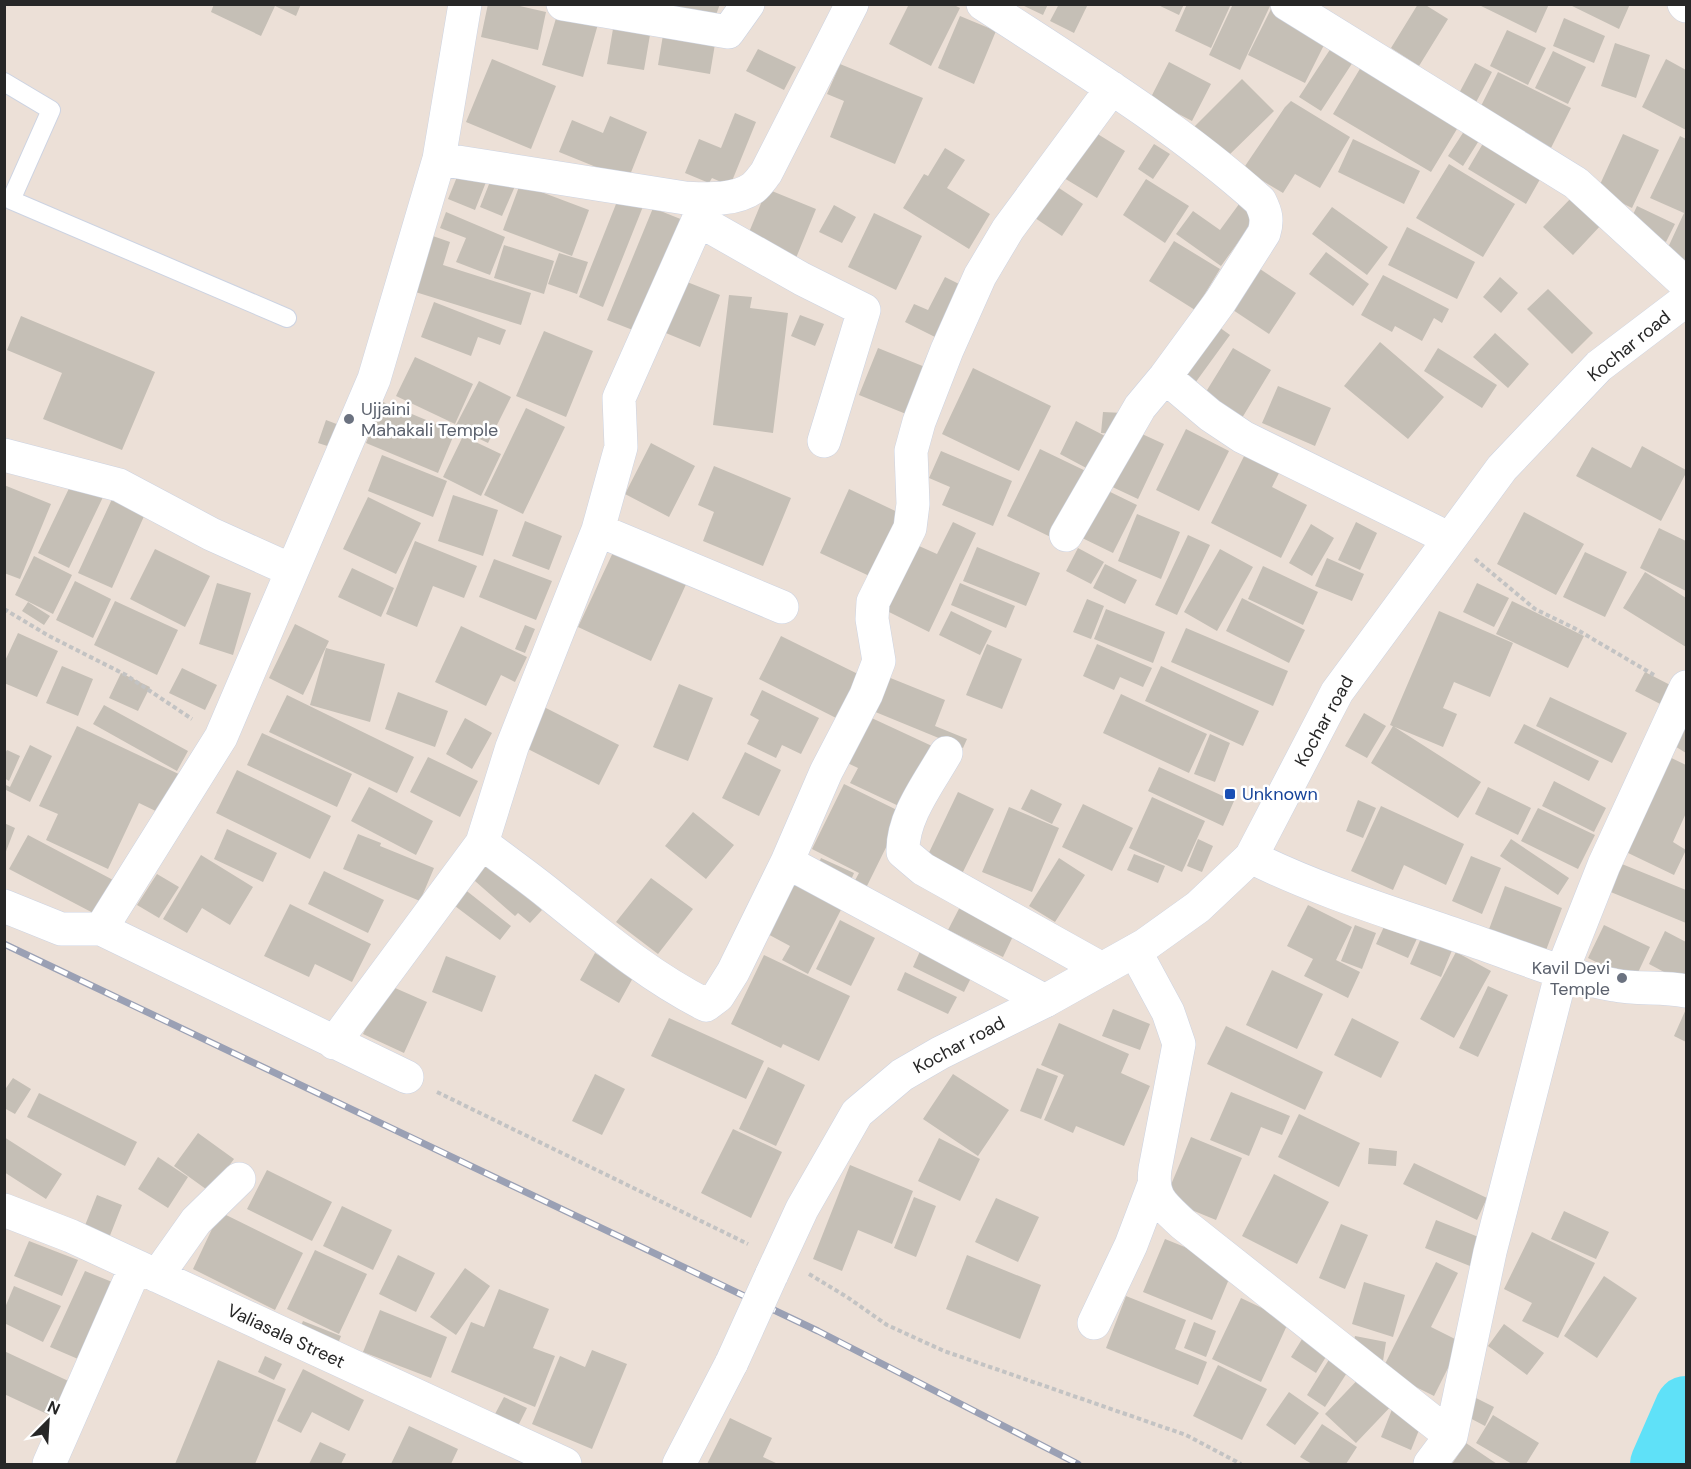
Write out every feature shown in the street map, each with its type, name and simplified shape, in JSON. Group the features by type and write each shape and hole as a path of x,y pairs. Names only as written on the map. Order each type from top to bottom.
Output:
{"street":[{"path":"101,929 221,737 374,379 439,159 465,4"},
{"path":"563,4 728,32 748,4"},
{"path":"334,1043 482,843 512,747 598,530 621,447 619,398 702,210 754,188 766,173 852,4"},
{"path":"983,4 1112,88 1189,142 1260,201 1267,223 1264,233 1220,302 1140,407 1066,535"},
{"path":"1287,4 1576,183 1686,284"},
{"path":"482,843 674,988 706,1005 718,996 733,972 787,862 826,772 866,695 879,661 872,619 873,602 910,528 914,504 911,451 919,422 947,350 980,276 1008,229 1112,88"},
{"path":"439,159 685,198 802,279 864,310 824,441"},
{"name":"Kochar road","path":"679,1464 732,1362 802,1209 857,1113 902,1075 940,1053 1045,1001 1135,951 1198,907 1251,857 1337,692 1448,538 1502,468 1599,366 1686,300"},
{"path":"1165,377 1210,415 1243,437 1448,538"},
{"path":"4,455 119,485 211,534 291,570"},
{"path":"598,530 782,607"},
{"path":"1430,1464 1451,1436 1490,1251 1562,971 1604,865 1685,689"},
{"path":"946,753 909,820 903,837 903,852 923,869 1102,969"},
{"path":"1251,857 1335,893 1562,971 1615,986 1670,987 1686,991"},
{"path":"787,862 1045,1001"},
{"path":"4,906 61,929 101,929 407,1077"},
{"path":"1094,1323 1131,1245 1153,1187 1179,1044 1168,1012 1135,951"},
{"path":"49,1464 146,1271 239,1179"},
{"path":"1153,1187 1166,1208 1183,1224 1451,1436"},
{"name":"Valiasala Street","path":"4,1210 72,1236 565,1464"}],"lane":[{"path":"4,82 51,110 11,200 287,318"}],"path":[{"path":"1448,538 1535,609 1685,689"},
{"path":"4,609 49,636 126,675 221,737"},
{"path":"407,1077 775,1268 847,1297 887,1325 944,1351 1186,1435 1240,1464"}],"building":[{"path":"214,4 301,4 296,16 275,6 261,36 211,12"},
{"path":"488,4 511,4 546,12 538,50 481,37"},
{"path":"678,4 720,4 713,23 676,9"},
{"path":"909,4 952,4 960,8 931,66 889,44"},
{"path":"1020,4 1048,4 1043,15"},
{"path":"1059,4 1088,4 1074,33 1050,21"},
{"path":"1156,4 1184,4 1179,15"},
{"path":"1187,4 1231,4 1211,48 1175,31"},
{"path":"1233,4 1270,6 1240,70 1209,55"},
{"path":"1418,4 1424,4 1448,19 1419,66 1391,48"},
{"path":"1477,4 1549,4 1536,33"},
{"path":"1568,4 1630,4 1619,29"},
{"path":"560,5 600,17 583,77 542,65"},
{"path":"1271,9 1328,37 1305,83 1248,55"},
{"path":"960,16 996,31 974,84 938,68"},
{"path":"1564,18 1605,36 1594,63 1553,46"},
{"path":"614,23 651,29 644,70 607,64"},
{"path":"664,29 716,38 710,74 658,65"},
{"path":"1507,30 1546,48 1528,85 1490,66"},
{"path":"1615,43 1650,55 1636,98 1601,86"},
{"path":"1331,48 1353,62 1321,111 1299,97"},
{"path":"758,49 796,67 784,90 746,71"},
{"path":"1553,51 1586,67 1568,104 1535,88"},
{"path":"492,59 556,86 531,149 466,122"},
{"path":"1666,59 1686,70 1686,130 1642,107"},
{"path":"1169,62 1211,84 1192,121 1150,99"},
{"path":"1475,63 1492,72 1473,108 1456,99"},
{"path":"840,64 923,98 895,164 830,137 844,101 827,94"},
{"path":"1361,67 1460,124 1431,172 1333,114"},
{"path":"1498,72 1571,108 1549,152 1476,116"},
{"path":"1242,79 1274,111 1225,159 1193,128"},
{"path":"1291,101 1350,137 1320,188 1295,174 1283,193 1243,169"},
{"path":"735,113 756,122 730,186 712,178 709,183 685,173 699,139 721,148"},
{"path":"610,116 647,132 628,180 559,152 572,120 603,133"},
{"path":"1470,122 1485,131 1463,166 1448,156"},
{"path":"1088,128 1125,151 1097,198 1059,175"},
{"path":"1623,134 1659,150 1632,208 1597,191"},
{"path":"1680,136 1686,139 1685,263 1665,254 1684,213 1650,198"},
{"path":"1353,139 1420,171 1404,204 1338,172"},
{"path":"1485,140 1543,174 1526,204 1468,169"},
{"path":"1154,144 1170,154 1153,179 1138,169"},
{"path":"945,148 965,160 947,188 990,214 969,249 903,208 924,174 928,176"},
{"path":"1449,164 1515,204 1483,257 1416,218"},
{"path":"461,167 488,177 475,210 448,199"},
{"path":"493,174 516,184 502,216 480,207"},
{"path":"1146,179 1189,206 1165,243 1123,215"},
{"path":"1050,182 1083,204 1062,236 1029,214"},
{"path":"520,184 589,210 572,256 503,230"},
{"path":"767,189 816,209 796,258 747,237"},
{"path":"620,194 644,204 603,307 579,297"},
{"path":"1573,196 1602,224 1573,255 1543,227"},
{"path":"1242,200 1260,212 1221,266 1176,234 1193,211 1220,230"},
{"path":"834,205 856,217 842,243 819,232"},
{"path":"1637,206 1675,224 1666,242 1629,223"},
{"path":"1332,207 1388,247 1367,275 1312,234"},
{"path":"653,208 688,222 643,334 607,320"},
{"path":"446,212 505,237 490,275 456,262 466,238 440,228"},
{"path":"874,213 922,236 896,290 848,267"},
{"path":"1407,227 1475,262 1457,299 1388,265"},
{"path":"427,234 450,242 443,265 531,293 521,325 409,290"},
{"path":"1174,241 1220,269 1195,310 1149,281"},
{"path":"504,245 554,261 544,294 494,278"},
{"path":"1326,252 1369,284 1353,306 1309,274"},
{"path":"559,253 588,262 577,294 548,284"},
{"path":"1260,269 1296,293 1269,334 1233,310"},
{"path":"1383,275 1449,309 1442,323 1434,318 1422,341 1395,326 1392,332 1361,315"},
{"path":"945,277 967,288 941,340 905,322 914,304 928,310"},
{"path":"1500,277 1518,293 1501,313 1483,297"},
{"path":"677,278 720,295 700,347 656,329"},
{"path":"1548,289 1593,333 1572,354 1527,309"},
{"path":"729,295 752,297 750,308 788,313 773,433 713,425"},
{"path":"434,302 506,330 500,345 478,337 471,356 421,337"},
{"path":"800,315 824,324 815,346 791,336"},
{"path":"21,316 155,372 122,450 43,419 62,373 7,350"},
{"path":"1212,322 1230,335 1190,390 1172,377"},
{"path":"544,331 593,351 566,417 516,396"},
{"path":"1495,333 1529,364 1508,388 1473,357"},
{"path":"1380,342 1444,397 1408,439 1344,386"},
{"path":"878,348 930,369 911,416 859,395"},
{"path":"1233,348 1271,370 1242,418 1204,395"},
{"path":"1438,348 1497,385 1482,408 1424,371"},
{"path":"415,357 473,384 455,424 396,396"},
{"path":"973,368 1051,406 1019,471 942,434"},
{"path":"479,381 511,397 488,443 455,427"},
{"path":"1278,386 1331,408 1315,446 1262,423"},
{"path":"383,402 455,432 438,473 366,443"},
{"path":"526,408 565,427 523,514 484,495"},
{"path":"1103,412 1123,413 1122,434 1101,433"},
{"path":"326,420 347,428 340,450 318,443"},
{"path":"1076,421 1107,437 1090,470 1060,454"},
{"path":"1131,429 1164,444 1138,499 1106,484"},
{"path":"1186,429 1229,451 1199,511 1156,490"},
{"path":"463,436 501,454 481,496 443,477"},
{"path":"651,443 695,466 669,517 625,494"},
{"path":"1642,446 1686,470 1661,521 1576,476 1592,447 1631,468"},
{"path":"1248,448 1283,465 1272,487 1307,505 1281,558 1211,523"},
{"path":"1040,449 1092,474 1059,541 1007,516"},
{"path":"941,451 1012,481 993,526 942,505 950,487 929,478"},
{"path":"382,455 447,481 433,517 368,491"},
{"path":"714,466 791,498 763,566 703,541 714,512 698,505"},
{"path":"73,480 104,495 69,568 38,553"},
{"path":"4,485 51,504 20,579 4,573"},
{"path":"1100,487 1137,505 1113,553 1076,535"},
{"path":"849,489 908,517 878,580 820,553"},
{"path":"453,495 498,510 483,556 438,541"},
{"path":"368,497 421,523 396,574 343,549"},
{"path":"112,499 145,514 112,588 78,573"},
{"path":"1524,512 1584,544 1556,595 1497,564"},
{"path":"1137,514 1180,532 1161,579 1118,561"},
{"path":"525,521 562,536 549,570 512,556"},
{"path":"953,522 976,533 929,632 879,607 910,542 937,554"},
{"path":"1356,522 1377,533 1360,570 1338,560"},
{"path":"1311,524 1334,538 1312,576 1289,563"},
{"path":"1659,528 1686,541 1686,591 1640,568"},
{"path":"1188,535 1210,545 1177,615 1155,605"},
{"path":"415,541 477,566 464,598 433,586 417,627 386,614"},
{"path":"616,546 688,580 651,661 578,627"},
{"path":"977,547 1040,573 1026,606 963,581"},
{"path":"1078,548 1104,562 1091,584 1066,571"},
{"path":"155,549 210,576 185,627 130,599"},
{"path":"1220,549 1253,567 1217,631 1184,612"},
{"path":"1585,552 1627,572 1605,617 1563,597"},
{"path":"34,556 72,575 53,614 15,595"},
{"path":"1327,558 1364,574 1352,601 1315,586"},
{"path":"494,559 552,581 536,620 479,597"},
{"path":"1105,564 1137,580 1125,604 1093,588"},
{"path":"1263,566 1318,592 1303,625 1248,599"},
{"path":"352,568 394,588 381,617 338,597"},
{"path":"1645,572 1686,598 1686,647 1623,608"},
{"path":"75,581 111,599 93,638 56,620"},
{"path":"217,583 251,593 233,655 199,644"},
{"path":"960,583 1015,606 1006,628 951,605"},
{"path":"1477,583 1509,598 1494,627 1463,612"},
{"path":"1242,598 1305,630 1289,663 1226,631"},
{"path":"1087,599 1104,606 1091,639 1073,632"},
{"path":"115,601 178,630 157,675 94,645"},
{"path":"1512,601 1584,636 1568,668 1496,634"},
{"path":"28,602 50,616 44,625 22,611"},
{"path":"1106,609 1165,632 1153,663 1094,639"},
{"path":"951,611 992,631 980,655 939,635"},
{"path":"1439,611 1513,643 1490,697 1454,682 1443,708 1457,714 1443,747 1390,725"},
{"path":"295,624 329,641 303,695 269,678"},
{"path":"525,625 535,629 525,653 515,649"},
{"path":"461,626 527,657 515,682 501,675 486,706 435,682"},
{"path":"1186,628 1288,671 1273,706 1171,662"},
{"path":"18,633 58,651 37,697 4,683 4,663"},
{"path":"781,636 864,677 842,721 759,679"},
{"path":"987,644 1022,659 1002,709 966,695"},
{"path":"1097,644 1152,668 1143,687 1120,677 1114,690 1083,676"},
{"path":"326,648 385,664 370,722 310,705"},
{"path":"62,666 93,679 78,716 46,703"},
{"path":"1161,666 1259,711 1243,746 1145,701"},
{"path":"182,668 217,685 205,710 169,693"},
{"path":"1645,672 1676,688 1666,707 1635,691"},
{"path":"121,673 150,687 138,711 109,698"},
{"path":"888,677 945,700 935,726 967,739 963,748 873,711"},
{"path":"679,684 713,698 688,761 653,747"},
{"path":"762,690 819,718 801,754 782,745 776,758 747,744 759,720 750,715"},
{"path":"398,692 448,711 435,747 385,729"},
{"path":"1121,694 1207,734 1189,773 1103,733"},
{"path":"287,695 414,757 397,793 269,732"},
{"path":"1550,697 1627,733 1612,763 1536,726"},
{"path":"104,705 188,751 177,771 93,724"},
{"path":"540,705 619,745 599,785 520,745"},
{"path":"1364,713 1386,726 1367,758 1345,746"},
{"path":"863,714 932,746 903,808 850,783 858,768 841,760"},
{"path":"465,718 492,733 472,769 446,754"},
{"path":"1686,723 1686,753 1673,745"},
{"path":"1524,724 1599,761 1589,781 1514,743"},
{"path":"77,726 185,777 166,816 139,803 108,869 46,840 58,814 39,806"},
{"path":"1393,726 1481,782 1458,818 1371,763"},
{"path":"262,733 352,774 337,807 247,765"},
{"path":"1210,734 1230,743 1215,782 1194,774"},
{"path":"30,745 52,756 30,802 4,789 4,784 10,787"},
{"path":"7,750 20,756 9,781 4,778 4,755"},
{"path":"745,752 781,770 759,816 722,798"},
{"path":"1659,752 1686,765 1686,813 1673,842 1686,850 1674,875 1626,852"},
{"path":"428,757 478,781 460,817 410,792"},
{"path":"1159,767 1234,801 1223,826 1148,791"},
{"path":"237,770 331,816 310,859 216,813"},
{"path":"1554,781 1606,808 1594,832 1542,806"},
{"path":"844,784 903,813 865,890 853,884 859,873 812,849"},
{"path":"369,787 433,821 416,855 351,821"},
{"path":"1488,787 1531,808 1518,835 1475,814"},
{"path":"1031,789 1062,804 1052,824 1021,809"},
{"path":"958,792 994,809 959,880 924,863"},
{"path":"1152,797 1205,821 1182,872 1129,848"},
{"path":"1358,800 1376,808 1363,838 1346,831"},
{"path":"1083,804 1133,828 1112,871 1062,847"},
{"path":"1381,806 1464,844 1446,885 1404,865 1393,890 1351,871"},
{"path":"1009,807 1059,828 1032,892 982,872"},
{"path":"1538,808 1595,835 1578,869 1521,841"},
{"path":"693,812 734,845 706,879 665,846"},
{"path":"4,823 15,828 5,854 4,854"},
{"path":"227,829 277,853 263,882 214,859"},
{"path":"358,834 381,843 380,846 434,868 420,901 343,869"},
{"path":"28,835 115,881 97,915 9,869"},
{"path":"1198,839 1213,846 1202,872 1187,866"},
{"path":"1511,839 1569,878 1558,895 1500,856"},
{"path":"1134,854 1165,866 1158,883 1127,870"},
{"path":"201,855 253,887 230,925 202,908 187,933 163,919"},
{"path":"482,856 542,910 530,923 518,913 515,916 467,874"},
{"path":"1471,856 1501,868 1482,914 1452,901"},
{"path":"821,858 854,873 848,887 815,872"},
{"path":"1059,858 1085,875 1055,922 1029,906"},
{"path":"1612,860 1686,890 1686,923 1601,888"},
{"path":"324,871 384,900 368,933 308,904"},
{"path":"789,873 845,902 808,974 782,960 790,946 760,930"},
{"path":"157,874 179,887 159,918 137,905"},
{"path":"651,878 693,909 658,954 616,922"},
{"path":"1505,886 1562,908 1545,953 1488,932"},
{"path":"463,888 511,926 500,940 451,903"},
{"path":"964,899 1018,926 1003,957 948,930"},
{"path":"290,904 371,944 352,982 315,964 309,977 264,956"},
{"path":"1308,905 1352,927 1336,960 1360,972 1348,998 1304,976 1313,959 1287,946"},
{"path":"1388,918 1420,932 1408,958 1376,944"},
{"path":"840,920 875,938 851,986 816,969"},
{"path":"1355,925 1376,933 1362,969 1341,961"},
{"path":"1604,925 1650,947 1634,981 1588,958"},
{"path":"1665,931 1686,942 1686,975 1683,982 1649,964"},
{"path":"1422,936 1453,948 1441,977 1410,964"},
{"path":"921,949 973,974 964,992 913,967"},
{"path":"1456,952 1491,971 1454,1038 1420,1019"},
{"path":"595,953 634,976 619,1003 580,980"},
{"path":"764,955 850,996 819,1061 783,1044 781,1048 731,1024"},
{"path":"446,956 496,976 482,1012 432,992"},
{"path":"1272,970 1323,994 1297,1049 1246,1025"},
{"path":"905,972 957,997 948,1014 897,990"},
{"path":"386,984 427,1002 404,1053 363,1034"},
{"path":"1488,986 1508,995 1478,1057 1459,1048"},
{"path":"1113,1009 1150,1024 1140,1050 1102,1036"},
{"path":"1686,1009 1686,1042 1674,1036"},
{"path":"669,1018 764,1061 746,1099 651,1056"},
{"path":"1352,1018 1399,1042 1381,1078 1334,1055"},
{"path":"1059,1023 1129,1054 1121,1073 1150,1086 1124,1146 1076,1126 1073,1133 1044,1120 1064,1075 1041,1065"},
{"path":"1226,1026 1323,1072 1305,1110 1207,1064"},
{"path":"768,1067 805,1085 776,1146 739,1129"},
{"path":"1037,1068 1058,1076 1041,1119 1020,1111"},
{"path":"595,1074 625,1089 602,1135 572,1121"},
{"path":"953,1074 1009,1110 978,1156 923,1119"},
{"path":"13,1078 31,1089 15,1114 4,1108 4,1091"},
{"path":"1231,1092 1290,1116 1282,1135 1261,1127 1249,1156 1210,1140"},
{"path":"39,1093 137,1142 125,1166 27,1117"},
{"path":"1299,1114 1360,1143 1339,1187 1278,1157"},
{"path":"733,1129 782,1152 751,1218 701,1193"},
{"path":"198,1133 234,1159 210,1192 174,1166"},
{"path":"4,1137 62,1174 46,1199 4,1172"},
{"path":"1191,1137 1242,1158 1216,1220 1165,1199"},
{"path":"939,1138 980,1159 960,1201 918,1181"},
{"path":"1369,1148 1397,1151 1396,1166 1368,1164"},
{"path":"158,1157 188,1177 168,1208 138,1189"},
{"path":"1414,1163 1487,1198 1477,1220 1403,1184"},
{"path":"850,1165 913,1191 892,1244 858,1230 842,1271 813,1259"},
{"path":"267,1170 332,1202 312,1241 247,1209"},
{"path":"1274,1174 1329,1202 1297,1264 1242,1236"},
{"path":"97,1195 122,1205 109,1238 84,1228"},
{"path":"914,1197 936,1206 916,1257 894,1248"},
{"path":"996,1198 1039,1217 1018,1262 975,1242"},
{"path":"342,1206 392,1230 373,1270 323,1246"},
{"path":"1564,1211 1609,1232 1596,1259 1551,1239"},
{"path":"220,1212 303,1253 275,1310 193,1269"},
{"path":"1436,1220 1481,1238 1470,1266 1425,1248"},
{"path":"1341,1224 1368,1235 1345,1289 1319,1278"},
{"path":"1532,1232 1595,1263 1558,1338 1522,1321 1532,1303 1504,1289"},
{"path":"1165,1239 1234,1267 1212,1320 1143,1292"},
{"path":"29,1241 78,1260 62,1296 14,1276"},
{"path":"315,1250 367,1274 339,1334 287,1309"},
{"path":"398,1255 435,1273 416,1312 379,1294"},
{"path":"967,1255 1041,1285 1020,1339 946,1309"},
{"path":"1436,1262 1458,1273 1431,1327 1461,1342 1434,1396 1382,1370"},
{"path":"465,1268 490,1286 456,1335 430,1317"},
{"path":"85,1271 122,1286 85,1362 50,1347"},
{"path":"1604,1276 1637,1298 1597,1358 1564,1336"},
{"path":"1364,1282 1405,1295 1393,1337 1352,1324"},
{"path":"14,1286 61,1306 43,1342 4,1323 4,1310"},
{"path":"499,1289 549,1309 533,1348 555,1356 535,1407 451,1372 471,1322 484,1327"},
{"path":"1126,1296 1186,1320 1175,1349 1207,1362 1198,1385 1106,1348"},
{"path":"1241,1298 1289,1321 1261,1382 1212,1359"},
{"path":"380,1310 447,1337 431,1378 363,1352"},
{"path":"303,1321 341,1336 335,1351 297,1336"},
{"path":"1194,1322 1216,1331 1206,1357 1184,1348"},
{"path":"1504,1324 1544,1353 1527,1375 1488,1346"},
{"path":"1307,1331 1332,1347 1316,1373 1291,1357"},
{"path":"1355,1336 1386,1342 1383,1361 1351,1354"},
{"path":"592,1350 627,1364 592,1449 532,1424 560,1356 585,1367"},
{"path":"4,1351 77,1385 60,1420 4,1394"},
{"path":"1333,1353 1352,1365 1325,1407 1307,1395"},
{"path":"265,1356 282,1364 274,1380 258,1372"},
{"path":"218,1360 286,1389 255,1464 175,1464"},
{"path":"1218,1365 1267,1389 1242,1440 1193,1416"},
{"path":"303,1369 364,1400 349,1431 312,1412 301,1433 277,1421"},
{"path":"1365,1372 1396,1401 1356,1443 1325,1414"},
{"path":"1289,1392 1319,1413 1295,1445 1266,1425"},
{"path":"504,1397 527,1408 518,1426 495,1414"},
{"path":"1476,1398 1494,1407 1485,1426 1466,1416"},
{"path":"1393,1407 1423,1420 1411,1450 1381,1437"},
{"path":"1493,1415 1539,1443 1526,1464 1512,1464 1476,1443"},
{"path":"730,1418 772,1438 763,1457 778,1464 707,1464"},
{"path":"1322,1424 1357,1447 1346,1464 1312,1464 1300,1457"},
{"path":"409,1426 458,1449 451,1464 391,1464"},
{"path":"320,1442 346,1454 341,1464 309,1464"},
{"path":"1466,1443 1497,1464 1452,1464"}],"waterway":[{"path":"1661,1464 1686,1407"}],"railway":[{"path":"4,944 818,1331 1078,1464"}],"place":[{"name":"Ujjaini Mahakali Temple","path":"349,419"},
{"name":"Unknown","path":"1230,794"},
{"name":"Kavil Devi Temple","path":"1622,978"}]}
